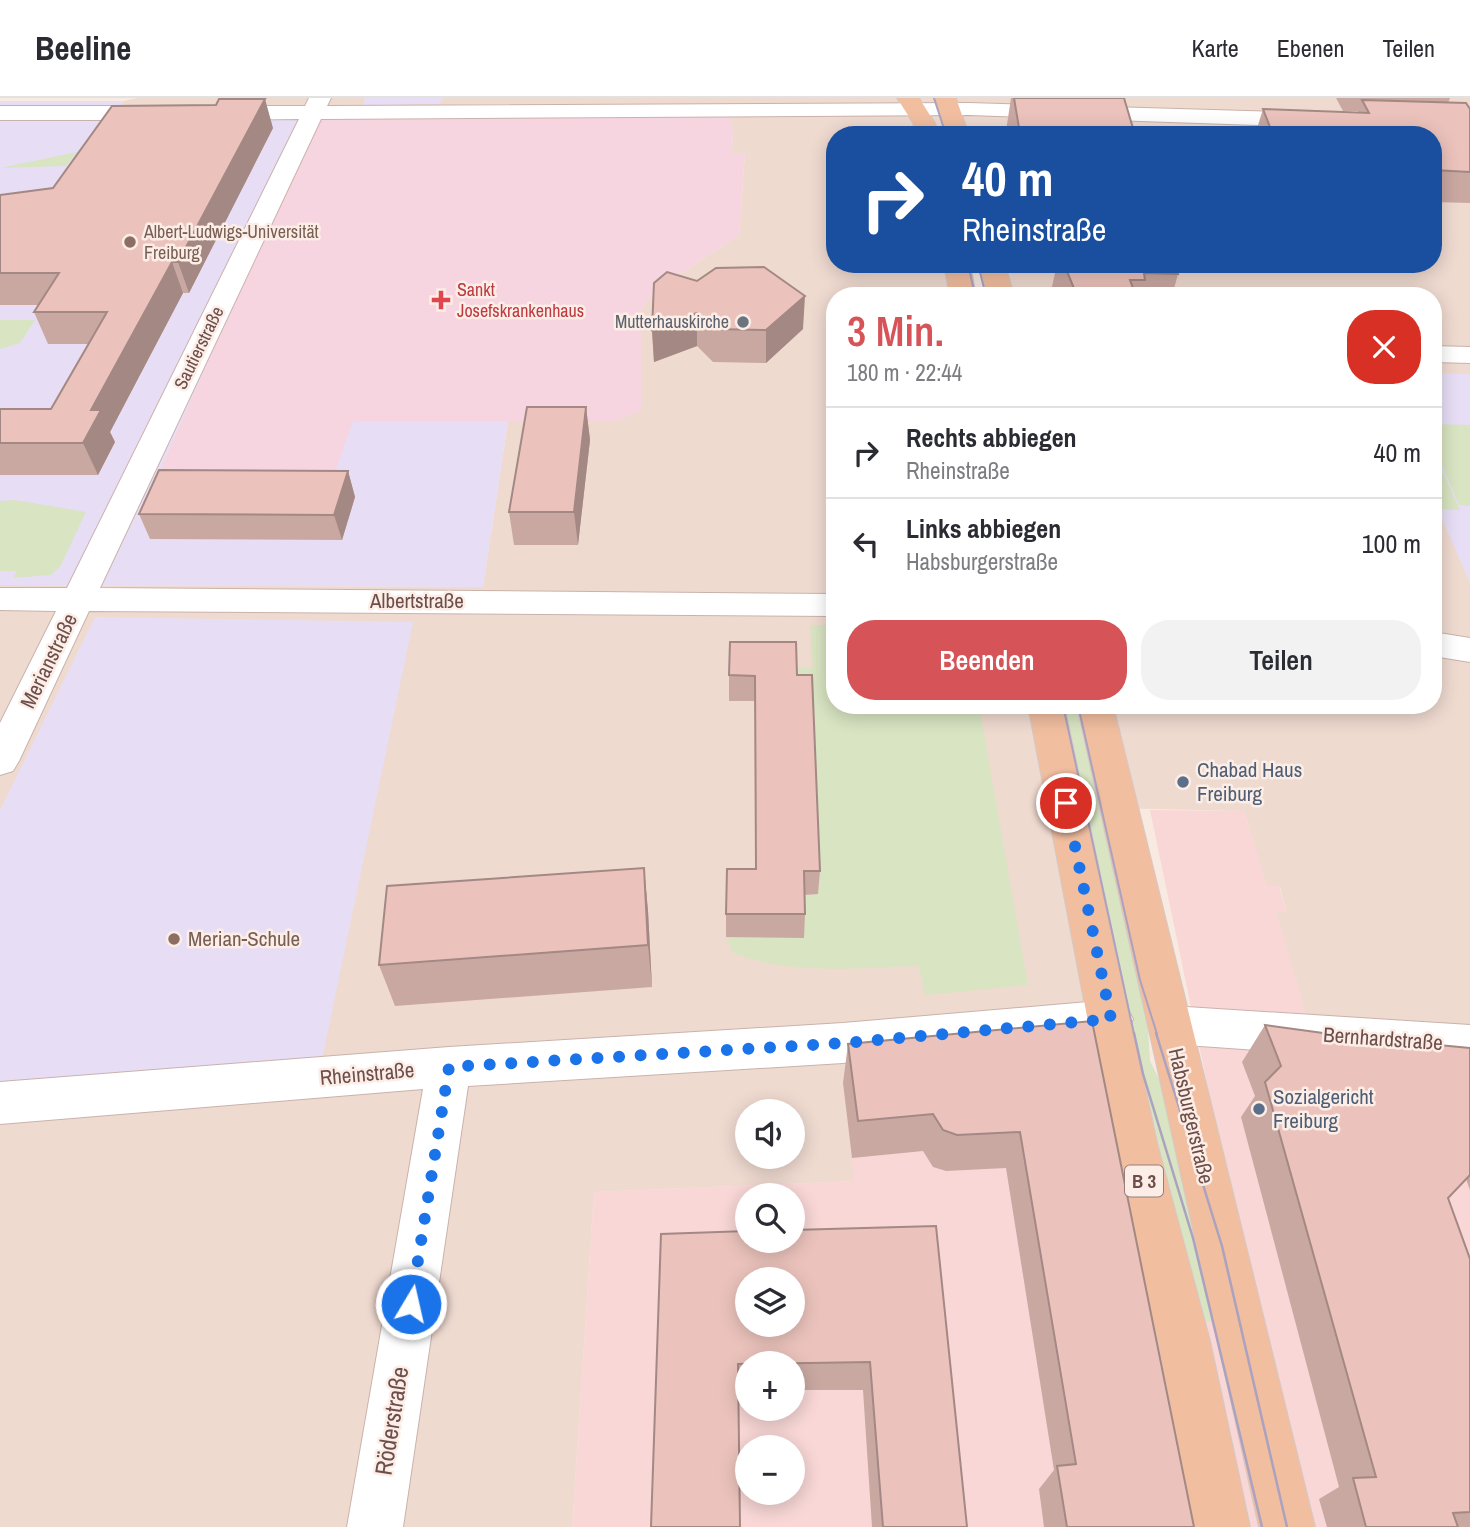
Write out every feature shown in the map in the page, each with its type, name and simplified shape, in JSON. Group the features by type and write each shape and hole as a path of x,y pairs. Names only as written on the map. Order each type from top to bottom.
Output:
{"main road":[{"path":"925,126 929,105"},
{"path":"929,105 949,126"},
{"name":"B 3","path":"1048,714 1134,1143 1184,1340 1222,1527"},
{"name":"Habsburgerstraße","path":"1098,714 1287,1527"}],"street":[{"path":"0,113 187,113 316,106 929,105 1338,121"},
{"name":"Sautierstraße","path":"80,599 316,106"},
{"path":"1442,354 1470,355"},
{"name":"Albertstraße","path":"0,599 826,605"},
{"name":"Merianstraße","path":"0,761 80,599"},
{"path":"1442,645 1470,650"},
{"name":"Rheinstraße","path":"0,1102 449,1067 844,1043 1111,1019"},
{"name":"Bernhardstraße","path":"1171,1025 1470,1045"},
{"name":"Röderstraße","path":"375,1527 449,1067"}],"shaded area":[{"path":"137,98 1470,98 1470,1088 1318,1073 1301,997 1275,911 1286,911 1280,887 1267,887 1244,811 1108,808 1087,714 1442,714 1442,287 990,287 986,273 1442,273 1442,126 826,126 826,273 964,273 967,287 826,287 826,714 1057,714 1129,1058 843,1083 855,1181 735,1183 735,1186 594,1192 572,1527 0,1527 0,585 483,587 508,421 617,421 640,410 641,310 654,291 739,235 745,153 732,153 733,130 113,119 124,101"},
{"path":"365,98 444,98 439,104 363,105"},
{"name":"Albert-Ludwigs-Universität Freiburg","path":"0,101 124,101 113,119 314,118 208,364 352,421 508,421 483,587 0,585"},
{"name":"Sankt Josefskrankenhaus","path":"729,116 733,130 732,153 745,153 739,235 654,291 641,310 641,410 617,421 353,421 334,475 158,475 314,118"},
{"path":"1442,373 1470,374 1470,583 1442,519"},
{"name":"Merian-Schule","path":"95,617 413,622 320,1069 0,1089 0,810"},
{"path":"1150,810 1244,811 1267,886 1279,886 1286,912 1276,912 1301,997 1318,1073 1470,1088 1470,1527 572,1527 594,1192 735,1186 735,1253 805,1253 805,1183 854,1181 843,1083 1075,1061 1256,1319"}],"green space":[{"path":"77,152 66,166 0,168"},
{"path":"0,320 35,320 20,343 0,349"},
{"path":"1442,424 1470,425 1470,506 1459,505 1442,466 1442,442 1445,442 1442,442"},
{"path":"1442,469 1460,510 1442,509"},
{"path":"15,500 86,512 60,567 51,575 13,578 17,571 0,571 0,501"},
{"path":"810,625 826,625 826,714 981,714 1028,985 925,995 919,966 800,968 754,960 732,952 726,937 803,938 795,668 813,667"},
{"path":"1057,714 1087,714 1144,966 1150,1061 1159,1079 1225,1321 1202,1321 1160,1167"}],"building":[{"path":"1014,98 1124,98 1132,126 1019,126"},
{"path":"219,99 265,99 178,262 172,262 91,410 101,410 83,443 0,443 0,409 51,409 107,312 34,312 59,273 0,273 0,195 53,188 112,106 216,105"},
{"path":"1362,100 1466,103 1470,109 1470,172 1442,170 1442,126 1270,126 1263,109 1369,113"},
{"path":"764,267 805,296 766,330 713,329 697,313 652,330 654,283 667,272 697,281 716,268"},
{"path":"1068,273 1144,273 1145,280 1130,280 1133,287 1073,287"},
{"path":"527,407 586,407 574,512 509,512"},
{"path":"159,470 348,471 334,515 139,514"},
{"path":"730,642 796,642 797,675 812,675 820,871 804,871 805,914 726,914 727,869 756,869 755,676 729,675"},
{"path":"644,868 648,945 379,965 387,886"},
{"path":"1092,1021 1194,1527 1067,1527 1057,1466 1076,1464 1020,1132 957,1135 943,1130 933,1114 858,1121 848,1044"},
{"path":"1265,1025 1470,1048 1470,1175 1448,1198 1470,1259 1470,1512 1453,1513 1458,1527 1366,1527 1353,1478 1376,1477 1265,1082 1281,1066"},
{"path":"936,1226 967,1527 883,1527 870,1362 805,1363 805,1351 735,1351 735,1421 739,1421 739,1435 735,1435 735,1505 740,1505 740,1527 651,1527 661,1234 735,1231 735,1253 805,1253 805,1230"}],"tram line":[{"path":"934,98 943,126"},
{"path":"970,273 973,287"},
{"path":"980,273 984,287"},
{"path":"1065,714 1134,1034"},
{"path":"1080,714 1140,980 1157,1034"},
{"path":"1134,1033 1143,1074 1193,1238 1262,1527"},
{"path":"1156,1033 1222,1246 1287,1527"}],"place":[{"name":"Albert-Ludwigs-Universität Freiburg","path":"130,242"},
{"name":"Sankt Josefskrankenhaus","path":"441,300"},
{"name":"Mutterhauskirche","path":"743,322"},
{"name":"Chabad Haus Freiburg","path":"1183,782"},
{"name":"Merian-Schule","path":"174,939"},
{"name":"Sozialgericht Freiburg","path":"1259,1109"}],"route":[{"path":"411,1304 449,1067 844,1043 1111,1019 1066,803"}]}
